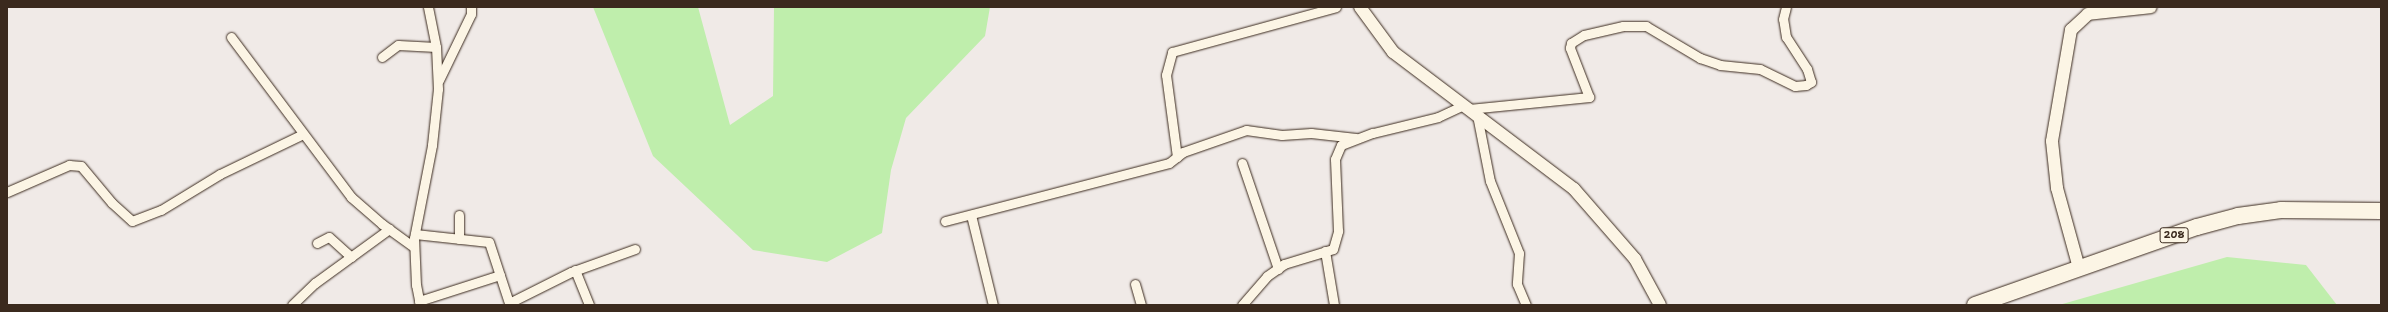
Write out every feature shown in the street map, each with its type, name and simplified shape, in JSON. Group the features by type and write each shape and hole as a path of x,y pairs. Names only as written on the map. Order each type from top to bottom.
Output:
{"highway":[{"name":"208","path":"1975,305 2197,227 2238,216 2281,210 2381,211"}],"street":[{"path":"428,7 436,47 438,81 432,145 415,234 414,247 419,303 500,275"},
{"path":"438,81 471,14 471,7"},
{"path":"1177,157 1166,75 1172,52 1336,7"},
{"path":"1360,7 1393,52 1574,189 1635,259 1660,305"},
{"path":"1242,305 1267,276 1278,269 1333,249 1338,236 1336,150 1345,142 1470,110 1589,97 1570,48 1571,43 1584,35 1623,26 1646,26 1700,58 1720,65 1760,69 1795,86 1806,85 1811,82 1807,69 1786,37 1783,19 1786,7"},
{"path":"2079,268 2058,188 2052,141 2071,30 2088,14 2151,7"},
{"path":"231,37 351,197 389,230 414,247"},
{"path":"382,57 398,45 436,47"},
{"path":"1470,110 1490,181 1519,253 1517,284 1526,305"},
{"path":"945,221 971,215 1009,203 1169,163 1183,152 1246,130 1282,135 1311,133 1356,138"},
{"path":"7,192 69,165 81,166 112,203 132,221 161,210 220,174 303,134"},
{"path":"1242,163 1278,269"},
{"path":"459,215 459,239"},
{"path":"971,215 993,305"},
{"path":"292,305 301,301 351,257 389,230"},
{"path":"415,234 489,242 509,303 575,270 635,249"},
{"path":"317,243 329,237 351,257"},
{"path":"1325,251 1334,305"},
{"path":"575,270 589,305"},
{"path":"1135,284 1141,305"}],"green space":[{"path":"593,7 698,7 730,125 773,96 774,7 990,7 985,36 906,118 891,170 882,233 827,262 753,250 653,156"},
{"path":"2227,257 2306,265 2337,305 2059,305"}]}
